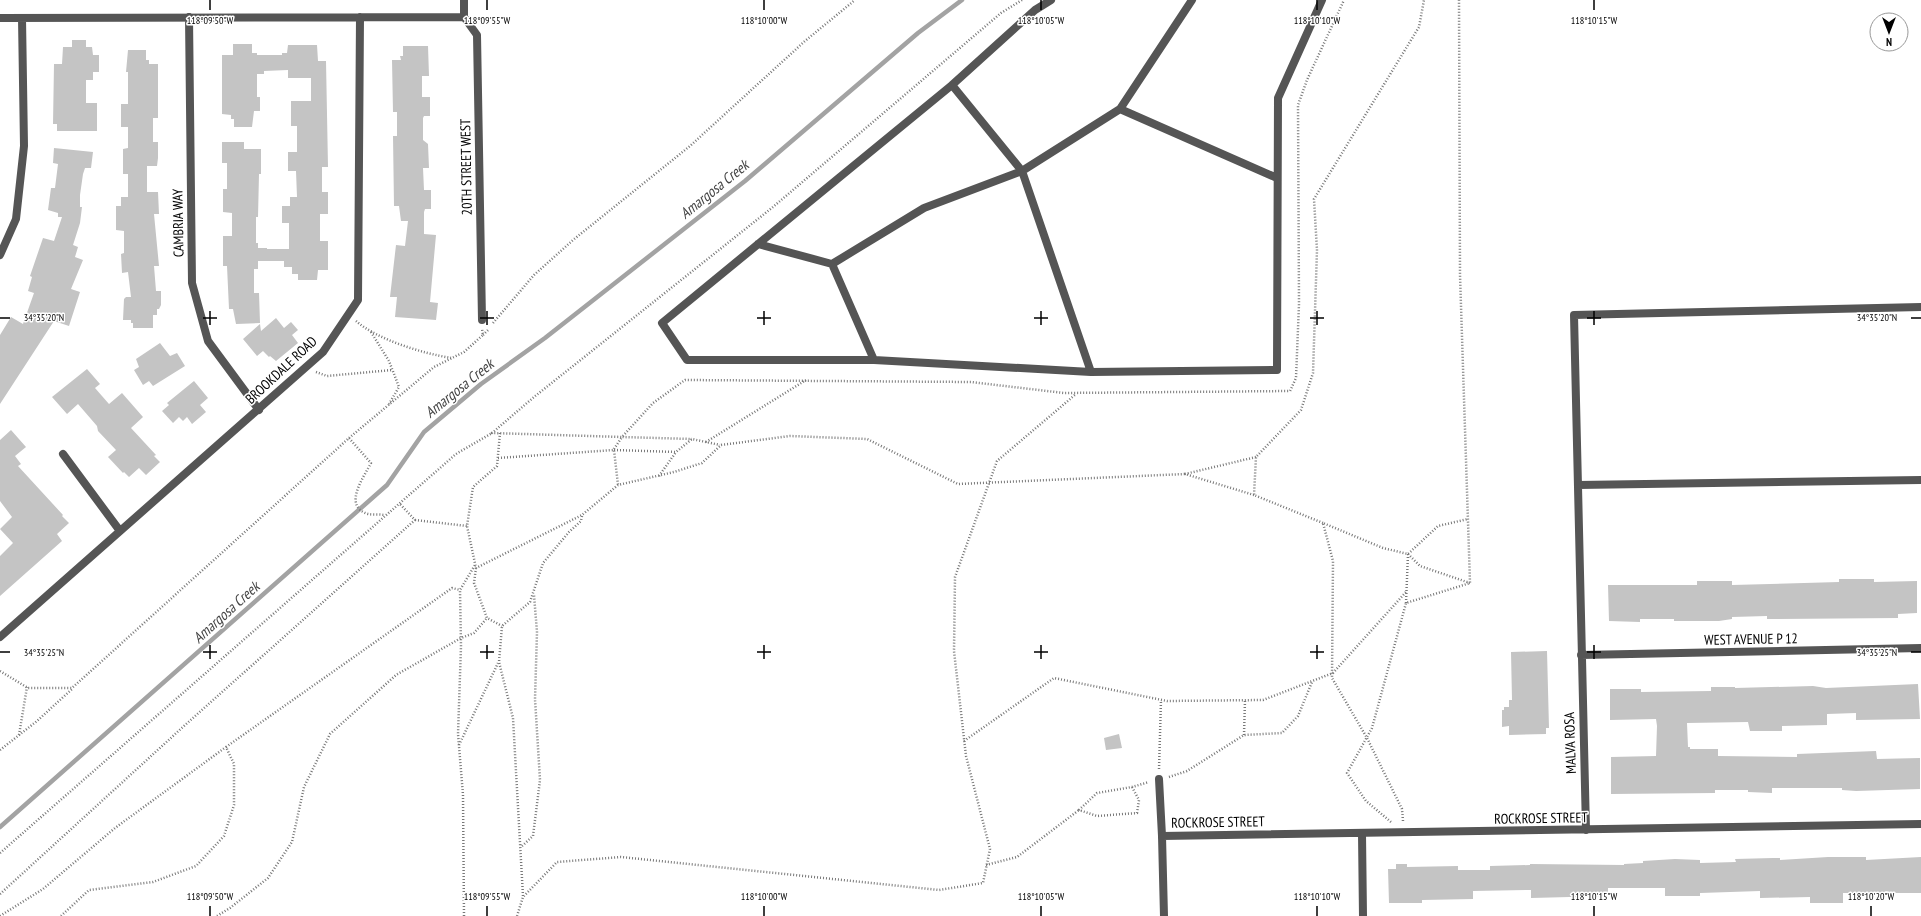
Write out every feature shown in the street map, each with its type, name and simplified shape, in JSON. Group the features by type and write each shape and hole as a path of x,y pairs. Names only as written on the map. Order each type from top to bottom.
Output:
{"street":[{"path":"0,18 464,17 464,0"},
{"path":"1051,0 1035,10 952,85 662,323 687,360 874,360 1091,372 1277,370 1278,98 1322,0"},
{"path":"758,244 832,264 924,208 1022,171 1120,109 1192,0"},
{"name":"CAMBRIA WAY","path":"189,17 192,283 208,342 259,410"},
{"name":"BROOKDALE ROAD","path":"0,637 323,352 358,300 360,17"},
{"name":"20TH STREET WEST","path":"464,17 477,36 482,320"},
{"path":"0,255 16,219 24,146 22,18"},
{"path":"952,85 1022,171 1091,372"},
{"path":"1120,109 1277,178"},
{"path":"832,264 874,360"},
{"name":"MALVA ROSA","path":"1586,830 1574,315 1921,307"},
{"path":"63,454 120,531"},
{"path":"1578,484 1921,480"},
{"name":"WEST AVENUE P 12","path":"1581,655 1921,648"},
{"path":"1159,779 1164,916"},
{"name":"ROCKROSE STREET","path":"1162,836 1921,824"},
{"path":"1362,834 1363,916"}],"path":[{"path":"0,750 37,721 349,438 434,368 464,352 483,335 534,275 574,240 690,146 805,41 855,0"},
{"path":"0,853 154,720 456,454 492,434 534,397 768,211 1001,13 1022,0"},
{"path":"618,485 614,450 622,437 653,403 685,380 971,382 1064,394 1290,391 1296,378 1299,304 1298,105 1307,80 1344,0"},
{"path":"492,434 692,440 721,445 790,436 867,439 958,484 989,484 1185,474 1256,457 1301,410 1313,373 1317,250 1314,199 1419,27 1424,0"},
{"path":"1459,0 1460,275 1470,583"},
{"path":"348,314 370,332 389,361 399,387 388,406"},
{"path":"482,320 483,335"},
{"path":"370,332 427,354 452,358"},
{"path":"304,368 327,376 392,370"},
{"path":"706,442 806,380"},
{"path":"524,897 557,862 621,858 939,890 983,883 990,849 966,756 964,741 954,651 955,577 997,461 1077,393"},
{"path":"500,434 497,466 474,487 468,526 476,568 474,583 487,618 502,626"},
{"path":"349,438 371,463 355,492 356,503 360,509 368,514 385,515"},
{"path":"659,476 676,452 692,440"},
{"path":"476,568 582,515 618,485 659,476 702,463 721,445"},
{"path":"498,458 614,450 676,452"},
{"path":"1254,495 1256,457"},
{"path":"1185,474 1254,495 1383,548 1408,554 1420,566 1470,583"},
{"path":"399,503 415,520 468,526"},
{"path":"517,916 524,897 522,847 513,718 499,662 502,626 530,602 543,563 569,532 581,521 582,515"},
{"path":"0,894 184,726 415,520"},
{"path":"1404,833 1366,801 1348,773 1372,728 1406,603 1408,554 1438,526 1468,520"},
{"path":"1323,523 1333,561 1332,678 1367,738 1402,809 1404,833"},
{"path":"464,916 463,795 459,746 460,590 475,564"},
{"path":"1406,603 1470,583"},
{"path":"0,916 42,889 115,828 226,747 452,588 460,590"},
{"path":"522,847 533,836 540,780 535,699 537,632 534,592"},
{"path":"964,741 1054,678 1161,700 1263,700 1332,673 1406,592"},
{"path":"217,916 230,908 268,878 292,842 304,787 330,734 396,675 460,638 474,633 487,618"},
{"path":"459,746 499,662"},
{"path":"0,671 27,687 72,688"},
{"path":"986,865 1017,857 1079,810 1097,793 1132,787 1188,772 1244,735 1282,733 1298,716 1312,681"},
{"path":"19,735 27,687"},
{"path":"1159,779 1161,700"},
{"path":"1244,735 1246,700"},
{"path":"61,916 89,890 153,882 196,866 224,836 234,805 234,764 226,747"},
{"path":"1079,810 1097,816 1137,813 1140,800 1132,787"}],"building":[{"path":"72,40 86,40 86,47 92,47 93,55 99,55 99,72 93,72 93,80 86,80 86,103 97,103 97,131 57,131 57,124 53,124 54,64 62,64 63,47 72,47"},
{"path":"233,44 252,44 252,53 257,53 257,55 282,55 282,53 287,53 288,45 317,45 318,61 326,61 328,167 322,167 322,192 328,192 328,214 320,214 320,241 328,241 328,270 318,270 317,280 298,280 298,274 292,274 292,267 284,267 284,261 258,261 258,269 254,269 254,293 259,293 260,323 236,324 233,309 229,309 227,266 223,266 223,236 232,236 232,213 223,212 223,189 227,189 227,163 222,163 222,142 244,142 244,149 261,149 258,217 256,217 256,243 258,243 258,248 289,249 289,223 282,223 282,206 290,206 290,197 297,197 296,171 288,171 288,152 297,152 297,126 291,126 291,101 311,101 311,78 288,78 288,70 264,71 264,74 257,74 257,97 260,97 260,111 254,111 252,127 234,127 234,119 231,119 231,115 222,114 222,55 233,55"},
{"path":"403,46 428,46 429,76 422,76 422,97 430,97 430,116 424,116 423,118 423,140 428,144 429,168 423,168 424,190 431,190 431,209 425,209 424,212 424,234 436,235 430,302 438,303 436,320 395,317 397,297 390,297 396,245 405,246 408,221 401,221 399,206 394,206 393,136 397,136 397,112 393,112 392,60 401,60 400,56 403,56"},
{"path":"128,50 146,50 146,60 149,60 149,64 158,64 158,118 153,118 153,142 158,142 158,158 157,166 147,166 147,192 158,192 159,214 154,214 159,266 154,266 156,291 161,291 161,305 159,309 157,309 157,315 153,315 153,328 133,328 133,323 131,323 131,320 123,320 124,299 126,297 131,297 128,272 122,273 121,254 124,253 124,231 116,230 116,206 121,206 121,197 128,197 128,174 123,174 123,149 128,148 128,127 121,127 121,104 128,104 128,72 126,72"},
{"path":"54,148 93,152 91,168 85,168 83,174 80,195 80,207 82,207 80,223 73,245 78,247 75,257 83,260 71,289 80,292 69,326 54,321 0,404 0,335 11,317 23,324 34,293 28,291 32,277 30,276 43,238 54,241 62,217 58,217 58,213 48,210 51,188 55,188 58,164 53,163"},
{"path":"276,318 284,328 291,322 298,330 292,335 298,343 276,361 263,351 257,356 243,339 260,324 261,331"},
{"path":"160,343 170,356 177,353 185,366 153,386 149,381 143,385 134,370 139,367 136,359"},
{"path":"87,369 100,384 95,388 109,404 122,393 143,417 131,428 156,455 154,456 160,462 146,475 139,468 129,477 124,472 123,473 108,457 116,450 98,431 97,426 78,404 67,414 52,397"},
{"path":"194,381 208,398 200,405 206,412 192,424 187,417 183,421 179,417 173,423 162,411 169,405 167,403"},
{"path":"11,430 26,447 15,456 21,464 18,466 69,523 57,534 62,541 0,596 0,556 13,543 0,529 12,517 0,501 0,440"},
{"path":"1839,579 1874,579 1874,582 1917,581 1917,613 1898,614 1898,618 1767,619 1767,616 1732,617 1732,619 1719,621 1640,619 1640,622 1609,621 1608,585 1697,585 1697,581 1732,581 1732,585 1839,582"},
{"path":"1547,651 1549,728 1546,728 1546,734 1509,735 1509,726 1502,727 1502,710 1504,710 1504,707 1509,707 1509,700 1512,700 1511,652"},
{"path":"1918,684 1920,719 1856,720 1856,713 1827,714 1827,725 1782,726 1782,731 1750,731 1748,722 1687,723 1688,747 1690,747 1690,749 1718,749 1718,756 1797,757 1797,754 1876,751 1877,759 1920,758 1920,789 1856,791 1842,790 1842,788 1772,788 1772,793 1748,792 1748,790 1715,790 1715,793 1611,794 1611,757 1656,756 1657,726 1656,719 1610,720 1610,689 1641,689 1641,692 1711,691 1711,687 1735,688 1813,686 1826,688"},
{"path":"1119,734 1122,748 1106,750 1104,738"},
{"path":"1828,857 1866,857 1866,860 1921,857 1921,893 1843,893 1843,903 1810,903 1810,897 1760,898 1760,891 1700,893 1700,896 1665,896 1665,888 1608,888 1608,896 1531,898 1531,890 1473,891 1473,899 1422,900 1422,903 1389,903 1388,869 1396,869 1396,864 1407,864 1407,867 1458,866 1458,870 1490,870 1490,866 1530,864 1624,865 1643,863 1643,861 1675,859 1700,860 1700,863 1736,862 1735,859 1780,858 1780,860"}],"waterway":[{"name":"Amargosa Creek","path":"0,827 387,485 424,432 481,384 545,338 745,181 918,33 962,0"}]}
